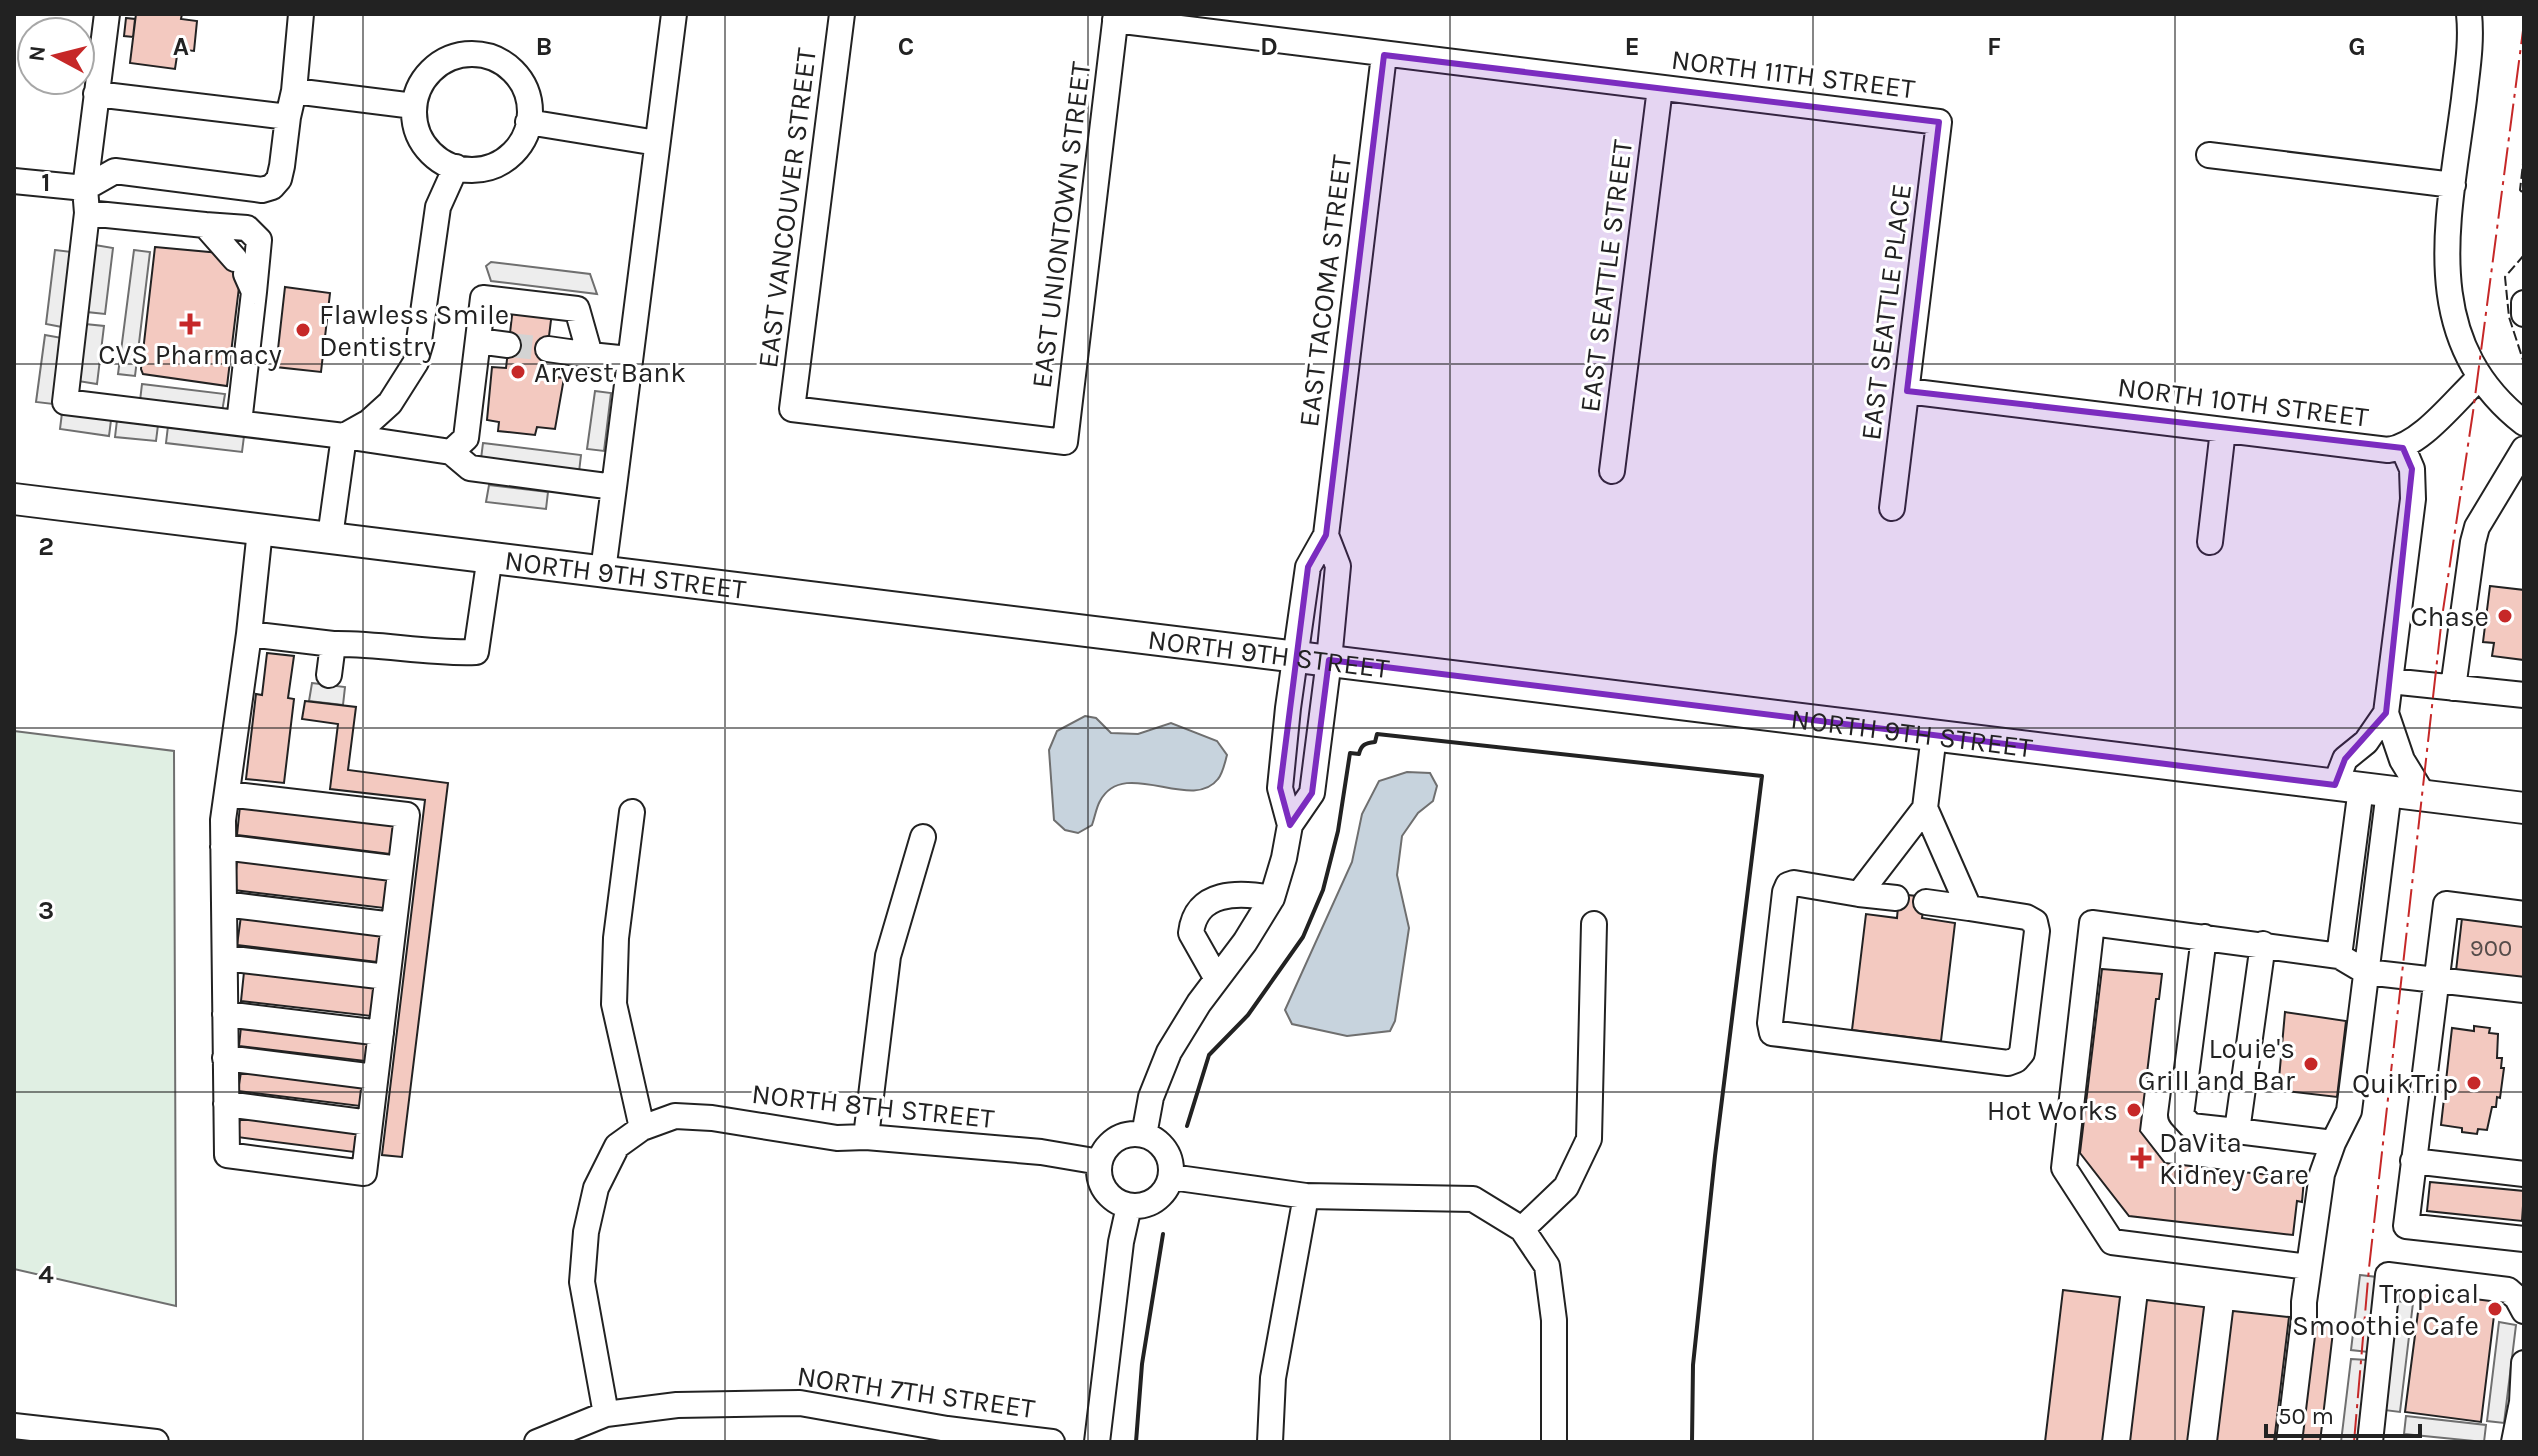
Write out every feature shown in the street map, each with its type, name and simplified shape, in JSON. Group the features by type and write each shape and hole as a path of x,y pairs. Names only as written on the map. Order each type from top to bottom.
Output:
{"main road":[{"name":"NORTH 9TH STREET","path":"14,499 2524,808"}],"street":[{"path":"107,14 96,94 288,117"},
{"path":"14,181 85,188 115,171 262,190 272,187 279,179 282,166 294,91 301,14"},
{"path":"603,571 674,14"},
{"name":"EAST VANCOUVER STREET","path":"842,14 792,409 1065,442"},
{"path":"2469,14 2469,61 2446,233 2448,296 2455,328 2465,353 2480,377 2511,414 2524,423"},
{"name":"NORTH 11TH STREET","path":"1116,17 1384,55 1939,122"},
{"name":"EAST UNIONTOWN STREET","path":"1065,442 1116,17"},
{"path":"477,54 494,58 510,68 521,82 528,99 528,122 525,135 502,162 485,169 466,170 433,156 422,142 415,125 414,106 418,89 428,73 442,62 459,55 477,54"},
{"name":"EAST TACOMA STREET","path":"1290,825 1280,788 1295,656 1308,567 1326,535 1384,55"},
{"name":"EAST SEATTLE STREET","path":"1612,471 1660,88"},
{"path":"294,91 414,106"},
{"path":"96,96 85,188 87,213 65,402 451,452 470,468 614,487"},
{"path":"528,122 657,143"},
{"name":"EAST SEATTLE PLACE","path":"1892,508 1939,122"},
{"path":"2209,155 2453,185"},
{"path":"344,436 369,422 390,403 416,362 438,207 456,167"},
{"path":"87,213 247,228 259,240 245,275 239,423"},
{"path":"205,225 245,275"},
{"path":"451,452 466,438 483,298 577,309 590,355"},
{"path":"2524,303 2524,314"},
{"path":"478,341 508,345"},
{"path":"548,349 629,359"},
{"name":"NORTH 10TH STREET","path":"1907,391 2388,450 2403,448 2421,434 2480,377"},
{"path":"2210,542 2223,430"},
{"path":"330,537 344,436"},
{"path":"2403,448 2412,469 2413,499 2386,713 2402,760 2424,796"},
{"path":"2453,688 2477,527 2524,449"},
{"path":"227,794 407,815 364,1173 227,1155 223,847 227,794 260,530"},
{"name":"EAST TACOMA STREET","path":"1144,1135 1151,1097 1169,1052 1272,898 1290,825 1312,793 1338,566 1326,535"},
{"path":"249,634 333,644 364,643 454,653 476,652 490,556"},
{"path":"329,675 333,644"},
{"path":"2390,681 2524,695"},
{"path":"2289,1442 2308,1267 2322,1174 2349,1111 2366,972 2361,788 2345,759 2366,742 2386,713"},
{"path":"1859,894 1925,808 1934,735"},
{"path":"2339,956 2361,788"},
{"path":"1925,808 1969,908"},
{"path":"606,1414 582,1282 586,1232 596,1188 617,1146 642,1128 614,1004 616,938 632,812"},
{"path":"866,1137 888,956 923,837"},
{"path":"223,847 400,869"},
{"path":"1896,898 1794,883 1788,885 1770,1023 1772,1033 2008,1063 2016,1060 2022,1053 2037,931 2035,922 2026,917 1926,902"},
{"path":"1217,979 1191,933 1196,912 1205,904 1242,893 1272,898"},
{"path":"224,904 393,925"},
{"path":"2524,914 2446,904 2406,1226 2524,1239"},
{"path":"2308,1267 2112,1242 2064,1168 2092,923 2339,956 2366,972 2524,990"},
{"path":"1522,1229 1566,1187 1589,1139 1594,924"},
{"path":"2204,937 2181,1115 2191,1126 2333,1143"},
{"path":"2237,1131 2263,944"},
{"path":"225,958 387,977"},
{"path":"225,1014 381,1033"},
{"path":"225,1058 375,1077"},
{"path":"226,1104 370,1123"},
{"name":"NORTH 8TH STREET","path":"642,1128 675,1116 712,1118 837,1138 866,1137 1041,1152 1100,1162"},
{"path":"1130,1134 1144,1135 1160,1143 1171,1168 1171,1177 1156,1200 1129,1206 1117,1202 1105,1190 1100,1179 1100,1162 1105,1150 1118,1138 1130,1134"},
{"path":"2413,1161 2524,1174"},
{"path":"1171,1177 1306,1196 1473,1199 1522,1229 1547,1266 1554,1320 1554,1442"},
{"path":"1270,1442 1273,1378 1306,1196"},
{"path":"1097,1442 1121,1242 1129,1206"},
{"path":"2377,1441 2388,1275 2508,1290 2524,1311"},
{"path":"2514,1442 2523,1402 2524,1363"},
{"name":"NORTH 7TH STREET","path":"537,1442 606,1414 677,1405 800,1403 947,1429 1052,1442"},
{"path":"14,1426 156,1442"}],"highlighted area":[{"path":"1384,55 1939,122 1907,391 2403,448 2412,469 2386,713 2345,759 2335,785 1329,660 1312,793 1290,825 1280,788 1308,567 1326,535"}],"green space":[{"path":"14,731 174,751 176,1306 14,1269"}],"shaded area":[{"path":"95,245 113,248 105,314 87,312"},
{"path":"55,250 72,252 62,327 46,324"},
{"path":"134,250 150,252 135,376 118,374"},
{"path":"491,262 590,274 597,294 491,281 486,266"},
{"path":"85,324 104,326 97,384 78,381"},
{"path":"45,335 62,338 53,404 36,402"},
{"path":"142,384 225,394 222,412 140,401"},
{"path":"595,391 611,393 604,451 587,449"},
{"path":"62,413 111,420 109,436 60,429"},
{"path":"117,420 158,425 156,441 115,437"},
{"path":"168,426 244,436 242,452 166,443"},
{"path":"483,443 581,455 579,472 481,459"},
{"path":"489,485 548,492 546,509 486,502"},
{"path":"312,683 345,687 343,705 309,701"},
{"path":"1085,716 1096,718 1111,733 1138,734 1171,723 1217,741 1227,755 1223,771 1206,788 1192,790 1125,783 1111,789 1100,801 1092,825 1078,833 1065,830 1054,820 1049,750 1057,731"},
{"path":"1407,772 1430,773 1437,786 1433,801 1418,813 1402,836 1397,875 1409,928 1395,1021 1390,1031 1347,1036 1292,1024 1285,1010 1352,862 1362,814 1379,781"},
{"path":"2360,1275 2377,1277 2368,1352 2351,1350"},
{"path":"2396,1301 2413,1303 2400,1412 2384,1410"},
{"path":"2499,1322 2516,1325 2504,1423 2487,1421"},
{"path":"2351,1359 2367,1360 2357,1442 2341,1442"},
{"path":"2406,1416 2486,1425 2484,1442 2404,1434"}],"building":[{"path":"136,14 182,14 181,19 197,21 194,51 178,49 175,69 130,63"},
{"path":"126,18 135,19 133,37 124,36"},
{"name":"CVS Pharmacy","path":"155,247 220,253 228,264 245,252 256,267 240,279 227,386 143,374 141,369"},
{"name":"Flawless Smile Dentistry","path":"285,287 330,293 321,372 276,367"},
{"name":"Arvest Bank","path":"513,307 552,312 544,376 564,378 555,429 537,427 535,435 498,431 499,422 487,420 492,367 506,368"},
{"name":"Chase","path":"2490,586 2524,590 2524,660 2492,656 2494,643 2483,642"},
{"path":"267,653 294,656 288,698 294,699 284,783 246,779 256,694 262,695"},
{"path":"305,701 356,707 348,770 448,783 402,1157 382,1155 425,800 330,789 338,724 302,719"},
{"path":"240,806 394,824 390,854 237,835"},
{"path":"237,861 387,879 384,908 234,890"},
{"path":"1899,894 1925,897 1922,918 1955,923 1941,1041 1852,1030 1866,914 1897,918"},
{"path":"241,916 381,933 377,962 237,945"},
{"path":"2462,918 2524,926 2524,979 2456,971"},
{"path":"2102,969 2162,974 2159,999 2156,999 2140,1131 2165,1163 2304,1179 2302,1202 2297,1201 2293,1235 2129,1216 2080,1153"},
{"path":"244,972 374,987 371,1016 241,1001"},
{"name":"Louie's Grill and Bar","path":"2285,1012 2346,1021 2337,1097 2278,1090"},
{"name":"QuikTrip","path":"2474,1026 2490,1028 2489,1033 2498,1034 2497,1058 2502,1058 2501,1068 2504,1068 2500,1098 2497,1097 2496,1107 2492,1107 2487,1130 2478,1129 2477,1134 2441,1125 2452,1028 2474,1031"},
{"path":"241,1027 368,1041 365,1061 239,1046"},
{"path":"241,1072 362,1087 360,1106 238,1091"},
{"path":"240,1118 357,1132 354,1152 237,1137"},
{"name":"QuikTrip","path":"2430,1182 2524,1191 2522,1221 2427,1211"},
{"path":"2421,1289 2496,1299 2481,1422 2405,1412"},
{"path":"2063,1290 2120,1297 2102,1442 2045,1442"},
{"path":"2147,1300 2204,1307 2187,1442 2130,1442"},
{"path":"2233,1311 2289,1317 2274,1442 2217,1442"},
{"path":"2315,1320 2334,1323 2320,1442 2301,1442"}],"tunnel":[{"path":"508,345 548,349"}],"fence":[{"path":"2524,155 2520,190 2524,194"},
{"path":"2524,255 2505,277 2509,317 2524,363"}],"wall":[{"path":"1187,1126 1209,1055 1248,1015 1303,937 1323,890 1338,831 1350,753 1359,754 1364,745 1375,742 1377,734 1762,776 1715,1156 1693,1365 1692,1442"},
{"path":"1136,1442 1142,1364 1163,1234"}],"power":[{"path":"2354,1442 2369,1268 2442,617 2473,412 2524,23"}],"place":[{"name":"CVS Pharmacy","path":"190,324"},
{"name":"Flawless Smile Dentistry","path":"303,330"},
{"name":"Arvest Bank","path":"518,372"},
{"name":"Chase","path":"2505,616"},
{"name":"Louie's Grill and Bar","path":"2311,1064"},
{"name":"QuikTrip","path":"2474,1083"},
{"name":"Hot Works","path":"2134,1110"},
{"name":"DaVita Kidney Care","path":"2141,1158"},
{"name":"Tropical Smoothie Cafe","path":"2495,1309"}]}
